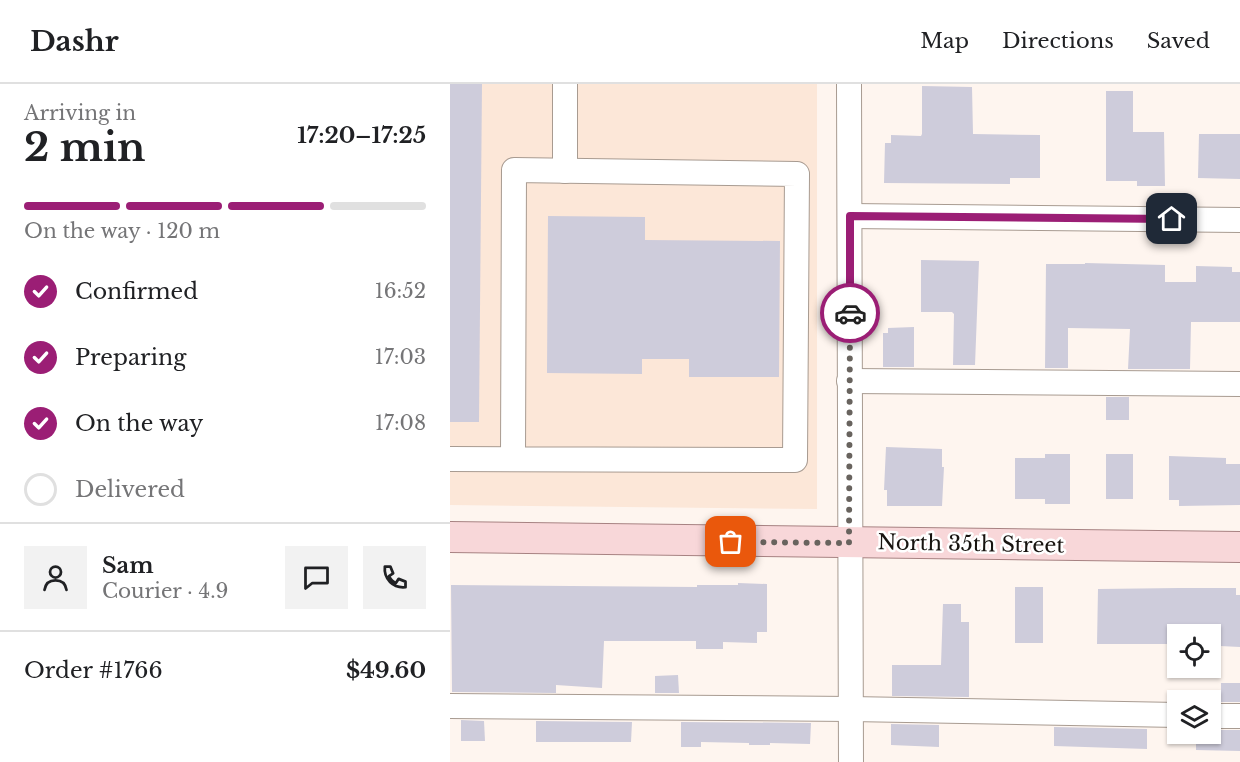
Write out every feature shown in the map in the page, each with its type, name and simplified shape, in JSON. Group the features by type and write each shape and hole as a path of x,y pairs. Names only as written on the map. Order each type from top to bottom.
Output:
{"main road":[{"name":"North 35th Street","path":"450,537 1240,547"}],"street":[{"path":"565,84 565,171"},
{"path":"849,84 850,762"},
{"path":"450,459 513,459 795,459 796,174 514,170 513,459"},
{"path":"850,216 1240,220"},
{"path":"849,381 1240,384"},
{"path":"450,706 851,709 1167,715"},
{"path":"1221,716 1240,716"}],"shaded area":[{"path":"450,84 817,84 817,509 450,505"}],"building":[{"path":"450,84 482,84 479,422 450,422"},
{"path":"922,86 972,87 973,134 1040,135 1040,178 1010,178 1010,184 884,183 885,143 891,143 891,135 921,136 922,134"},
{"path":"1106,91 1133,91 1133,132 1164,132 1165,186 1137,186 1137,181 1106,181"},
{"path":"1199,134 1240,134 1240,179 1198,178"},
{"path":"548,216 645,217 645,240 780,241 779,377 689,377 689,359 642,359 642,374 547,373"},
{"path":"921,260 979,261 975,365 953,365 954,314 952,312 921,312"},
{"path":"1046,264 1165,265 1165,282 1196,282 1196,266 1232,267 1232,272 1240,272 1240,322 1191,322 1190,369 1128,369 1130,329 1068,328 1068,368 1045,368"},
{"path":"914,327 914,367 883,367 883,333 888,333 888,328"},
{"path":"1106,397 1129,397 1129,420 1106,420"},
{"path":"886,447 942,449 942,467 944,467 942,506 887,506 887,490 884,490"},
{"path":"1045,454 1070,454 1070,504 1045,504 1045,499 1015,499 1015,458 1045,458"},
{"path":"1106,454 1133,454 1133,499 1106,499"},
{"path":"1169,456 1226,458 1226,464 1240,464 1240,505 1179,506 1179,500 1169,500"},
{"path":"738,583 767,584 767,632 757,632 757,643 723,642 723,649 696,649 696,641 604,641 602,688 556,685 556,693 452,692 451,585 697,587 697,585 738,585"},
{"path":"1015,587 1043,587 1043,643 1015,643"},
{"path":"1236,588 1236,595 1240,595 1240,647 1221,646 1221,624 1167,624 1167,644 1097,644 1098,589"},
{"path":"943,604 961,604 961,622 969,622 969,697 892,696 892,665 941,665"},
{"path":"678,675 679,693 655,693 655,676"},
{"path":"1221,683 1240,683 1240,702 1221,702"},
{"path":"461,720 484,721 485,741 461,741"},
{"path":"536,721 632,722 631,742 536,742"},
{"path":"681,722 811,723 810,744 749,745 749,743 701,742 701,747 681,747"},
{"path":"891,724 939,725 939,747 891,745"},
{"path":"1054,727 1147,729 1147,749 1054,746"},
{"path":"1221,730 1240,730 1240,751 1196,750 1196,744 1221,744"}],"way so far":[{"path":"731,542 849,543 850,313"}],"route":[{"path":"850,313 850,216 1172,219"}]}
